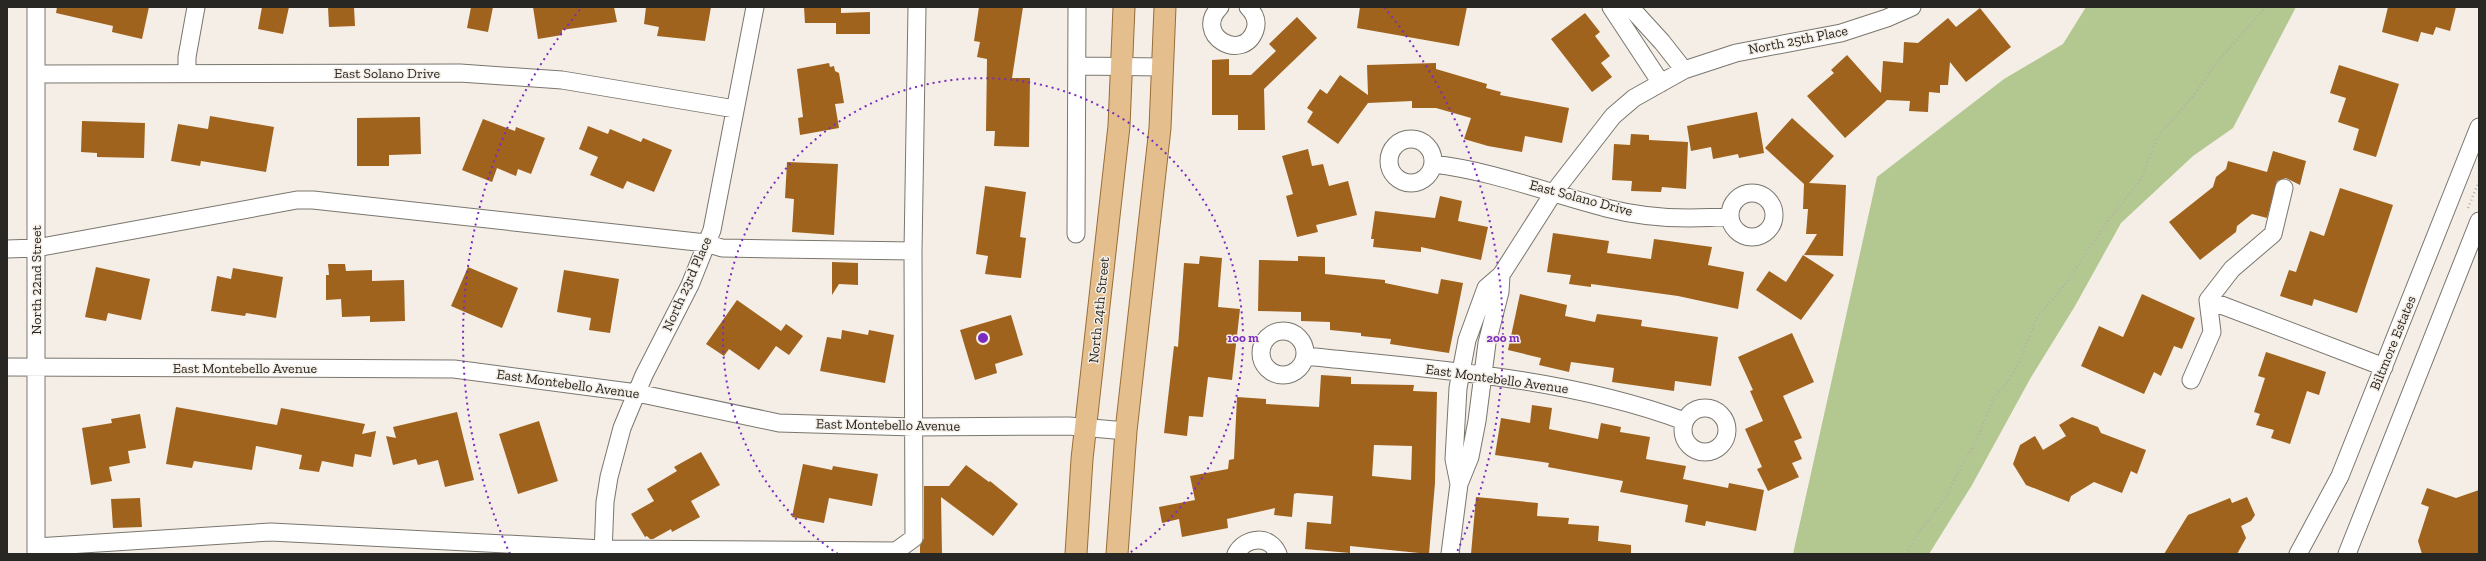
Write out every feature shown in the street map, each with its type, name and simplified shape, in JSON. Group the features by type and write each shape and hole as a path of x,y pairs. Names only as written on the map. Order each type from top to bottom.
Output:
{"main road":[{"name":"North 24th Street","path":"1076,554 1086,428 1119,126 1124,7"},
{"path":"1117,554 1126,431 1160,128 1165,7"}],"street":[{"name":"North 22nd Street","path":"36,7 36,551"},
{"path":"187,73 187,56 196,7"},
{"name":"North 23rd Place","path":"603,551 605,502 613,458 622,428 637,393 690,285 712,230 755,7"},
{"path":"36,551 271,532 603,551 896,552 914,538 913,251 916,7"},
{"path":"1076,234 1077,7"},
{"path":"1220,7 1213,17 1213,31 1222,42 1235,45 1249,40 1256,27 1253,12 1248,7"},
{"path":"1611,7 1661,83"},
{"path":"1630,7 1662,42 1684,70"},
{"name":"North 25th Place","path":"1501,275 1554,192 1613,116 1634,98 1684,70 1736,53 1841,34 1887,18 1912,7"},
{"path":"1077,66 1163,67"},
{"name":"East Solano Drive","path":"36,74 187,73 493,75 601,86 735,109"},
{"name":"Biltmore Estates","path":"2298,554 2340,476 2479,128"},
{"name":"East Solano Drive","path":"1433,164 1486,172 1607,208 1643,214 1685,218 1730,216"},
{"path":"2191,380 2212,332 2208,300 2232,268 2273,234 2284,188"},
{"path":"7,248 36,248 297,200 706,243 722,248 913,251"},
{"path":"2347,554 2479,221"},
{"path":"1459,484 1454,459 1455,418 1467,340 1486,288 1501,275"},
{"path":"1450,554 1459,484 1470,458 1488,343 1500,292 1501,275"},
{"path":"2208,300 2384,367"},
{"name":"East Montebello Avenue","path":"1305,356 1461,373 1592,393 1684,421"},
{"name":"East Montebello Avenue","path":"7,368 454,369 637,393 779,423 914,427 1086,428 1126,431"},
{"path":"1236,554 1246,542 1259,540 1272,545 1278,554"}],"path":[{"path":"1906,554 1916,536 1947,496 1956,476 1977,440 1994,397 2008,382 2020,361 2036,319 2067,282 2109,220 2140,181 2158,136 2194,95 2222,56 2266,7"}],"green space":[{"path":"2086,7 2296,7 2233,128 2193,156 2121,223 2075,306 2030,379 1972,485 1929,554 1793,554 1877,177 2004,79 2063,44"}],"building":[{"path":"57,7 149,7 142,39 112,32 113,26 56,13"},
{"path":"262,7 289,7 283,34 258,29"},
{"path":"328,7 354,7 355,26 329,27"},
{"path":"471,7 493,7 488,32 467,28"},
{"path":"533,7 614,7 617,22 562,30 562,35 538,39"},
{"path":"646,7 711,7 705,41 657,36 659,27 644,24"},
{"path":"804,7 841,7 841,13 870,12 870,34 836,34 836,23 805,23"},
{"path":"979,7 1023,7 1012,78 1030,78 1029,147 994,146 995,131 986,131 987,59 977,57 980,42 974,41"},
{"path":"1360,7 1467,7 1459,46 1357,28"},
{"path":"2388,7 2456,7 2450,31 2436,27 2433,35 2421,32 2418,42 2382,32"},
{"path":"1980,8 2011,47 1966,82 1950,62 1948,85 1940,85 1940,93 1929,92 1928,112 1909,111 1910,101 1887,100 1845,138 1807,96 1834,73 1831,70 1847,55 1881,93 1883,61 1903,63 1904,42 1918,43 1948,18 1956,27"},
{"path":"1585,13 1600,32 1595,36 1610,56 1601,63 1612,77 1592,92 1551,39"},
{"path":"1297,17 1317,38 1264,89 1265,130 1238,130 1238,115 1212,115 1212,60 1229,59 1229,75 1251,75 1276,51 1269,44"},
{"path":"829,63 830,67 834,66 835,71 839,73 844,103 835,104 839,128 800,135 798,118 803,117 797,69"},
{"path":"1436,63 1436,69 1487,84 1486,88 1501,92 1500,95 1569,108 1562,143 1525,136 1522,152 1488,146 1464,139 1471,118 1436,108 1412,108 1412,101 1368,103 1338,144 1307,122 1313,112 1307,108 1320,89 1327,94 1340,75 1368,95 1367,65"},
{"path":"2339,65 2399,84 2376,157 2353,150 2359,129 2338,122 2346,98 2330,93"},
{"path":"1757,112 1764,153 1739,158 1738,154 1713,159 1711,147 1691,151 1687,126"},
{"path":"210,116 274,127 266,172 201,161 200,166 171,161 178,124 208,129"},
{"path":"420,117 421,154 389,155 389,166 357,166 357,118"},
{"path":"1792,118 1834,156 1809,183 1846,185 1843,256 1804,255 1817,234 1806,234 1808,209 1803,209 1804,184 1765,148"},
{"path":"483,119 515,131 516,127 545,138 531,174 518,169 516,176 497,168 492,182 462,170"},
{"path":"82,121 145,123 144,158 97,157 97,153 81,152"},
{"path":"588,126 608,134 610,129 641,142 643,138 672,150 654,192 627,181 623,189 590,175 598,157 579,149"},
{"path":"1631,134 1649,135 1649,140 1688,142 1686,189 1662,187 1661,192 1631,191 1632,181 1612,180 1614,144 1630,145"},
{"path":"1308,149 1312,166 1323,164 1329,186 1348,181 1357,215 1316,225 1318,232 1297,237 1286,196 1293,194 1282,156"},
{"path":"2273,151 2306,161 2300,185 2286,178 2277,181 2267,218 2252,214 2237,226 2236,232 2200,260 2169,222 2213,187 2216,177 2226,169 2228,161 2267,172"},
{"path":"787,162 838,164 834,235 792,232 794,199 785,198"},
{"path":"985,186 1026,192 1020,237 1026,238 1021,278 985,274 988,256 976,254"},
{"path":"2340,188 2393,205 2357,313 2314,299 2312,306 2280,296 2289,270 2296,272 2310,231 2324,236"},
{"path":"1440,196 1462,201 1458,221 1488,227 1481,260 1421,247 1421,252 1373,247 1374,239 1371,239 1375,211 1435,218"},
{"path":"1553,233 1609,241 1607,253 1651,259 1654,239 1712,247 1708,265 1744,272 1738,309 1678,296 1591,284 1591,287 1569,284 1571,275 1547,272"},
{"path":"1803,255 1834,275 1801,320 1756,290 1769,271 1786,282"},
{"path":"1200,256 1222,258 1218,307 1240,309 1232,380 1208,377 1203,417 1189,416 1187,436 1164,433 1174,346 1178,347 1184,263 1199,264"},
{"path":"1298,256 1325,257 1325,274 1385,280 1385,283 1438,294 1441,279 1463,283 1449,353 1390,344 1391,339 1361,336 1361,333 1330,330 1330,322 1301,321 1301,312 1258,311 1259,260 1298,261"},
{"path":"832,262 858,263 858,285 839,284 832,295"},
{"path":"328,264 345,264 346,271 372,270 372,281 404,280 405,321 370,322 370,316 342,317 341,299 326,300 326,275 329,275"},
{"path":"96,267 150,279 141,320 108,313 106,321 85,317"},
{"path":"468,267 518,288 502,328 451,306"},
{"path":"233,268 283,277 276,318 246,313 245,316 211,311 217,276 231,279"},
{"path":"564,270 619,279 610,333 589,330 591,318 557,312"},
{"path":"1520,294 1567,305 1565,316 1595,322 1597,314 1642,320 1641,326 1718,337 1711,386 1675,381 1674,391 1612,382 1614,368 1571,362 1569,372 1539,365 1541,358 1508,350"},
{"path":"2142,294 2195,318 2182,349 2174,346 2161,376 2154,372 2144,394 2081,366 2099,326 2123,337"},
{"path":"737,300 781,331 786,324 803,336 789,355 776,346 759,370 729,349 724,356 706,344"},
{"path":"1011,315 1023,355 995,364 997,373 975,380 960,330"},
{"path":"842,330 868,335 869,330 894,335 885,383 820,371 827,337 841,339"},
{"path":"1792,333 1814,382 1783,396 1802,438 1794,441 1802,459 1792,463 1799,477 1768,491 1757,469 1762,467 1745,429 1763,421 1750,391 1753,390 1738,357"},
{"path":"2266,352 2326,372 2319,395 2307,391 2290,444 2271,438 2274,430 2256,425 2260,414 2254,412 2265,378 2258,376"},
{"path":"1321,375 1351,377 1351,384 1414,385 1413,391 1437,392 1435,483 1429,554 1350,546 1350,553 1305,549 1307,522 1331,524 1333,496 1297,493 1294,494 1292,517 1274,515 1275,508 1227,519 1228,528 1182,537 1179,519 1162,523 1159,507 1195,500 1190,476 1228,469 1229,460 1234,459 1237,397 1266,399 1266,404 1319,407","holes":["1374,445 1412,446 1411,480 1372,476"]},
{"path":"1532,405 1552,408 1549,429 1598,439 1601,423 1621,427 1620,432 1650,437 1646,459 1686,466 1683,479 1728,488 1729,483 1764,490 1756,531 1706,521 1705,526 1685,522 1688,505 1620,492 1623,481 1548,467 1549,463 1495,455 1501,418 1530,423"},
{"path":"176,407 277,425 281,408 365,424 362,434 376,431 371,457 355,454 353,467 322,461 319,472 299,469 302,455 256,446 252,470 194,461 192,468 166,464"},
{"path":"457,412 474,480 445,487 438,460 418,465 416,459 393,465 386,436 396,438 393,427"},
{"path":"140,414 146,448 128,451 130,463 109,467 112,481 91,485 82,428 112,423 111,419"},
{"path":"2072,417 2098,427 2101,433 2146,450 2137,474 2131,471 2122,493 2094,482 2071,496 2069,502 2026,485 2013,464 2020,445 2035,436 2043,450 2066,436 2059,425"},
{"path":"539,421 558,481 518,494 499,434"},
{"path":"701,452 720,485 691,501 700,517 672,532 671,529 653,539 650,539 647,536 645,537 631,514 654,501 647,489 677,471 674,467"},
{"path":"803,464 832,470 833,466 878,474 872,506 829,498 824,523 792,517"},
{"path":"966,465 989,482 990,481 1018,504 993,536 941,497 942,554 920,554 920,546 924,538 924,486 949,486"},
{"path":"2427,488 2456,498 2479,490 2479,554 2422,554 2418,541 2429,507 2421,504"},
{"path":"1476,497 1538,503 1537,516 1569,518 1568,524 1599,526 1598,541 1631,545 1631,554 1471,554"},
{"path":"2247,497 2255,515 2251,521 2241,526 2246,538 2237,554 2164,554 2188,515 2230,498 2232,503"},
{"path":"140,498 142,527 113,528 111,499"}]}
